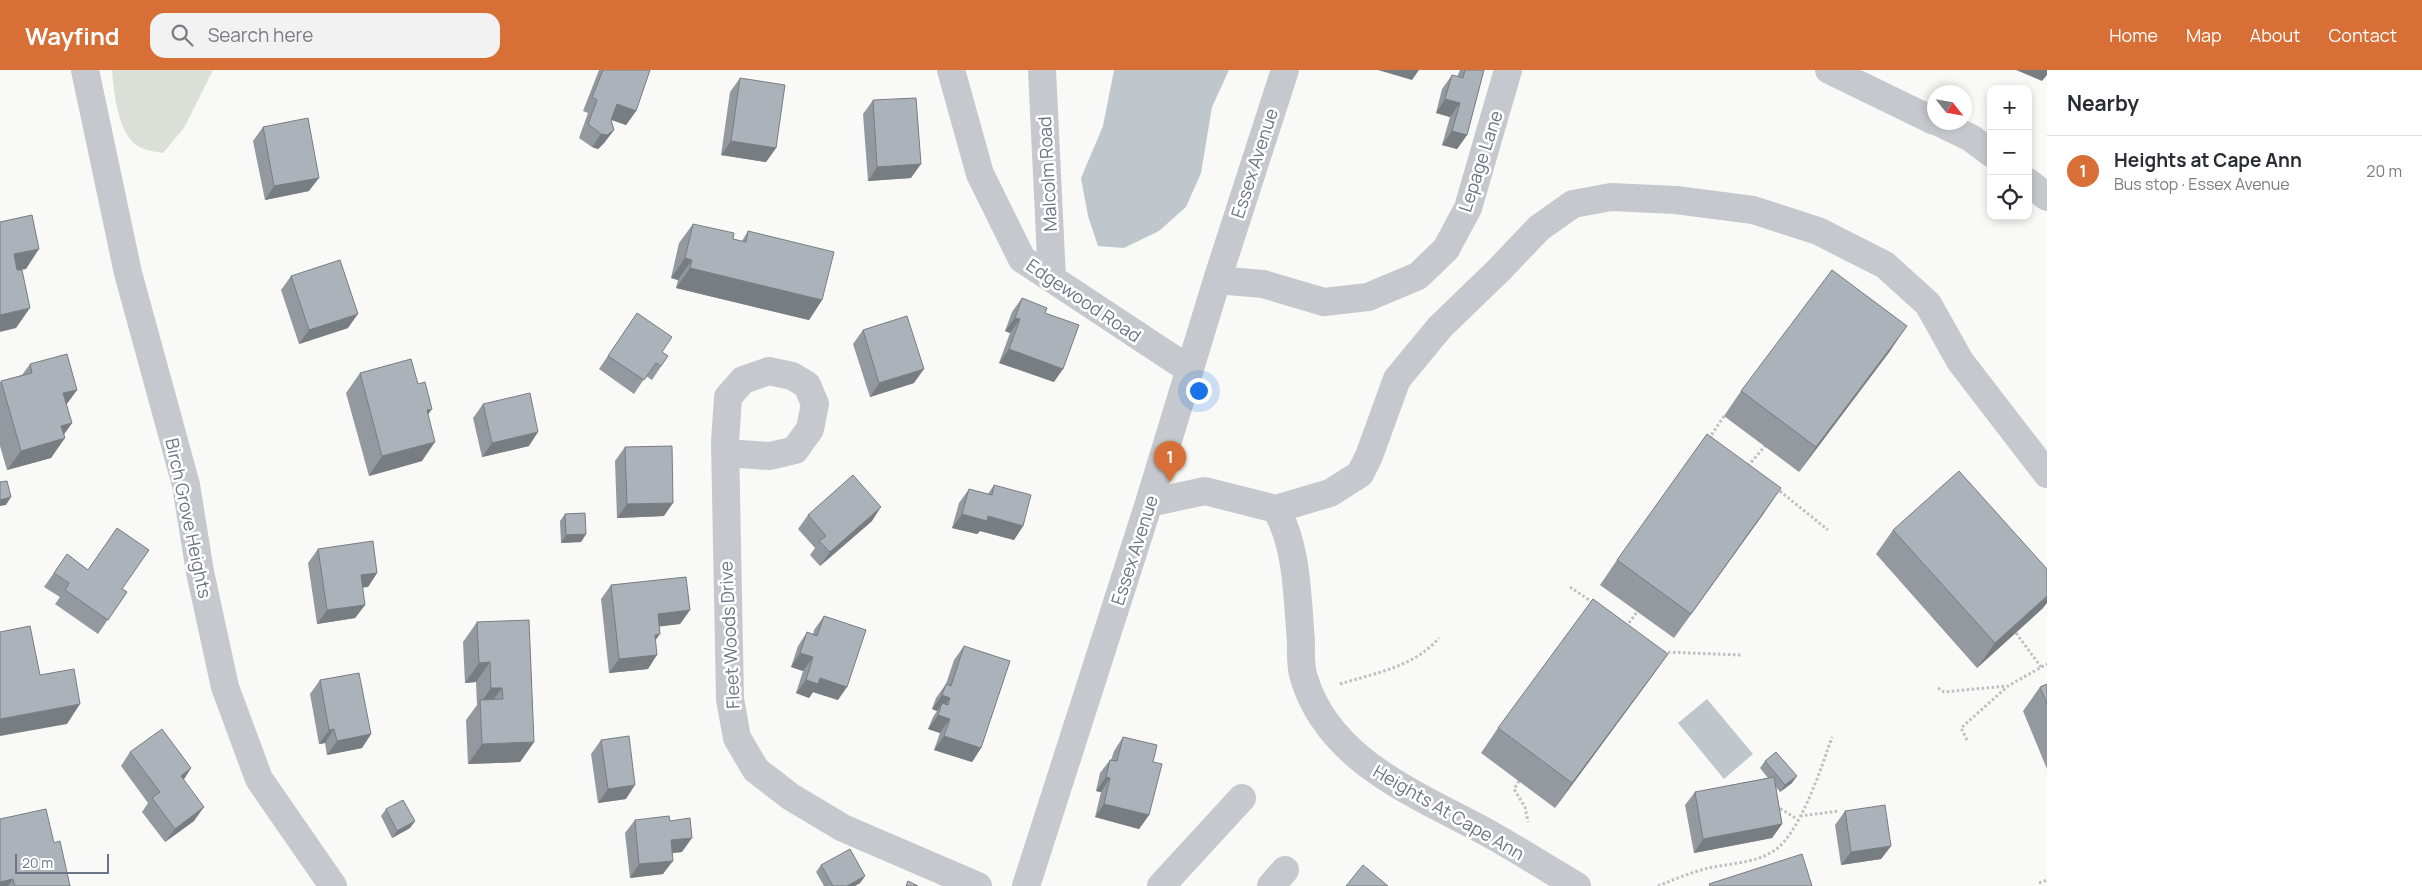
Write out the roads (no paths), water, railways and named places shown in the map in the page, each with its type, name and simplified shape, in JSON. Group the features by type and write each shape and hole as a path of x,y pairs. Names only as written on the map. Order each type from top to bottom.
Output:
{"street":[{"name":"Birch Grove Heights","path":"85,70 128,273 186,485 200,572 225,687 259,779 333,886"},
{"name":"Edgewood Road","path":"951,70 980,174 1022,259 1190,370"},
{"name":"Malcolm Road","path":"1042,70 1052,279"},
{"name":"Essex Avenue","path":"1026,886 1285,70"},
{"path":"1505,81 1525,70"},
{"path":"1829,70 1927,118"},
{"name":"Lepage Lane","path":"1217,280 1263,284 1324,302 1368,297 1418,276 1446,249 1468,208 1505,81"},
{"path":"1954,130 1971,138 1987,151"},
{"path":"2032,185 2047,197"},
{"path":"1149,503 1205,491 1276,509 1330,492 1360,474 1370,456 1397,379 1440,327 1499,270 1538,228 1574,204 1611,197 1676,200 1753,210 1818,231 1885,265 1928,304 1960,361 2047,474"},
{"name":"Fleet Woods Drive","path":"725,453 730,700 738,738 756,770 790,797 843,828 978,886"},
{"name":"Heights At Cape Ann","path":"1276,509 1286,528 1293,561 1303,677 1314,704 1343,745 1377,774 1521,852 1577,886"},
{"path":"1161,886 1242,798"}],"place":[{"name":"Heights at Cape Ann","path":"1170,482"}]}
